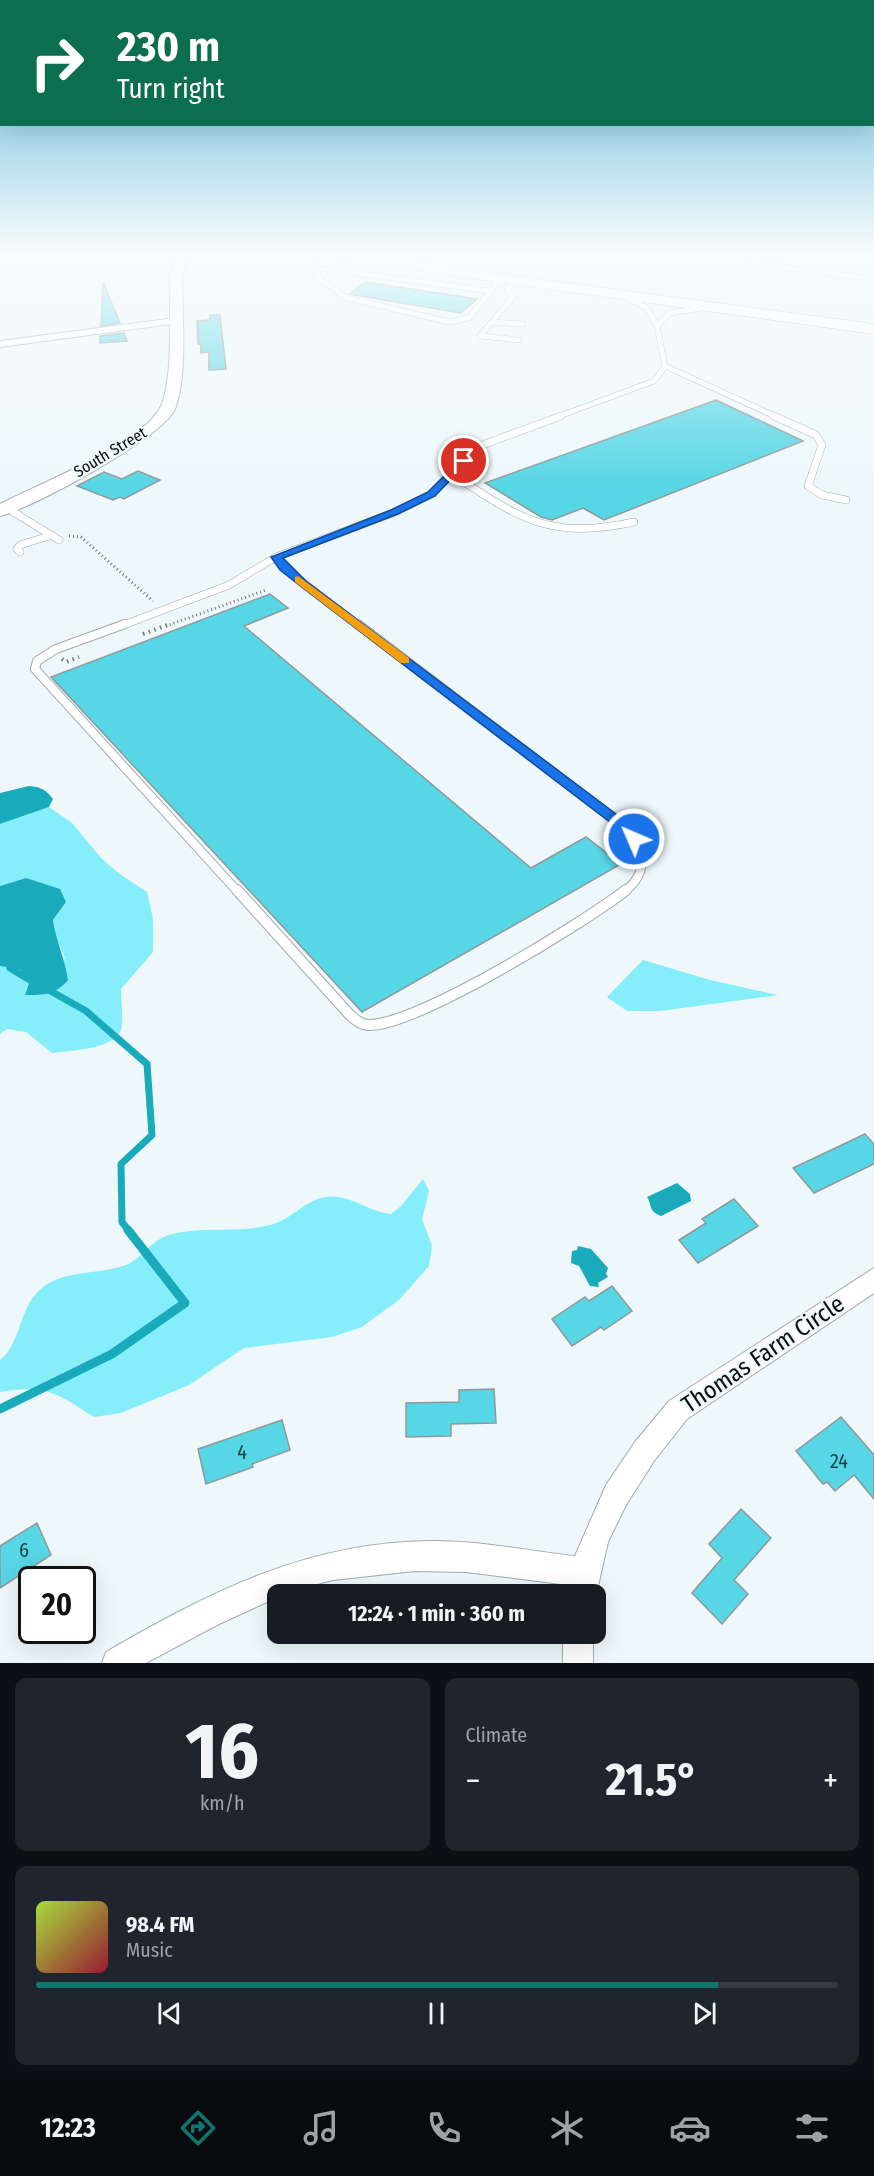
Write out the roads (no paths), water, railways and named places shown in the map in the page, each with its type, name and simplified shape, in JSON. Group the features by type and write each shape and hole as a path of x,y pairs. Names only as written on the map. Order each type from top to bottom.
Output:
{"street":[{"path":"0,344 95,331"},
{"name":"South Street","path":"3,510 94,465 155,424 167,410 173,395 174,331"},
{"name":"Thomas Farm Circle","path":"583,1583 596,1531 613,1496 655,1436 678,1410 874,1279"},
{"path":"117,1663 213,1610 301,1574 323,1569 406,1557 449,1556 583,1583"},
{"path":"578,1644 578,1663"}],"lane":[{"path":"485,331 480,336 519,340"},
{"path":"276,557 284,568 303,583 616,820 634,839 641,859 639,877 621,895 434,1006 392,1023 369,1026 357,1021 35,669 37,661 47,653 229,585 276,557 395,512 432,494 477,447 654,381 665,366 665,356 658,331"},
{"path":"665,366 816,435 822,445 808,486 822,495 846,500"},
{"path":"452,474 517,515 541,524 617,526 634,522"},
{"path":"3,510 62,539"},
{"path":"20,552 17,549 20,545 52,535"}],"waterway":[{"path":"10,968 30,980"},
{"path":"47,989 86,1011 147,1064 152,1135 121,1164 122,1222 129,1231"},
{"path":"0,1409 112,1354 185,1303 128,1230"}]}
